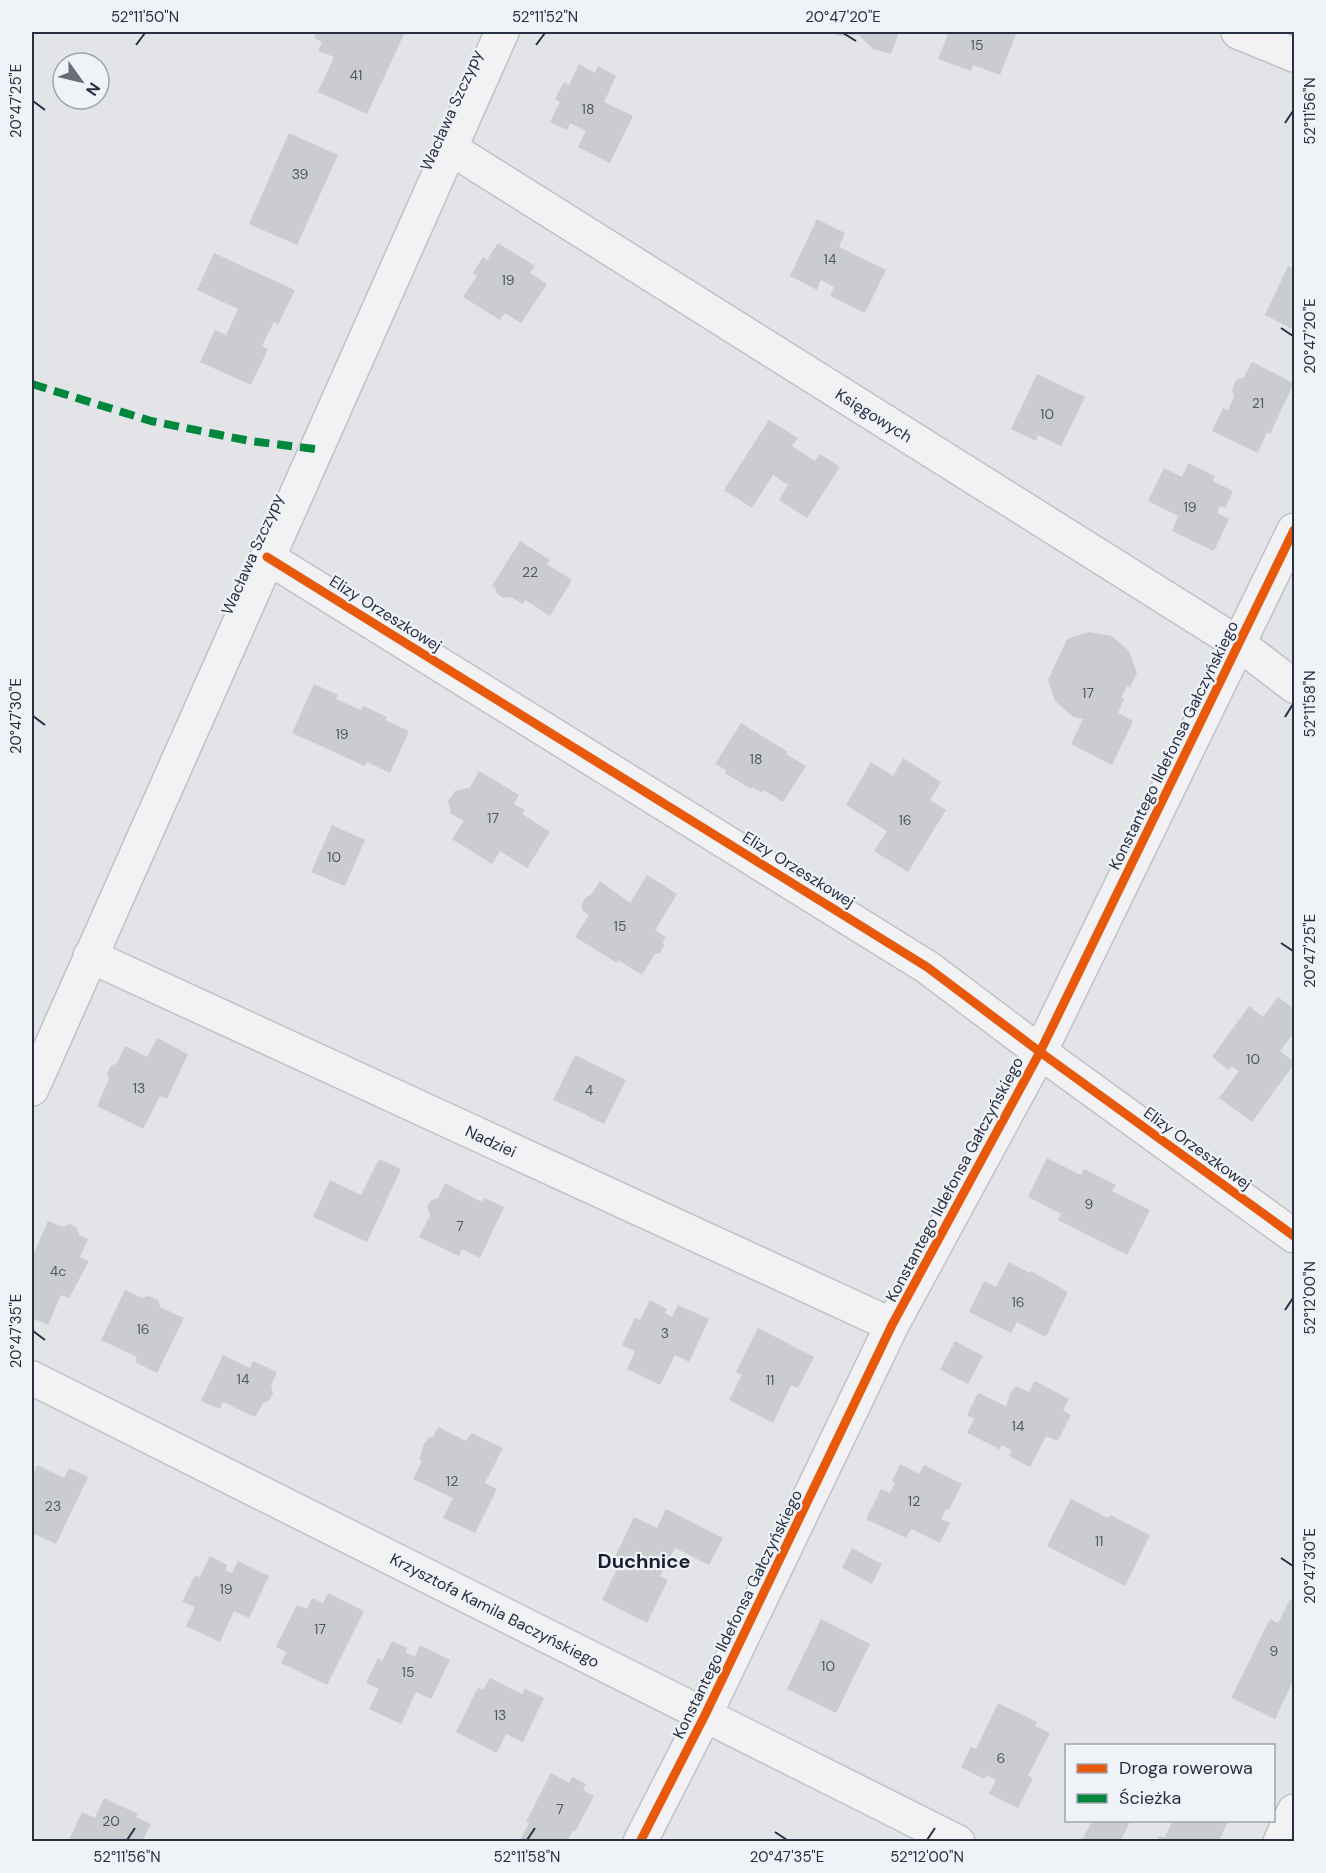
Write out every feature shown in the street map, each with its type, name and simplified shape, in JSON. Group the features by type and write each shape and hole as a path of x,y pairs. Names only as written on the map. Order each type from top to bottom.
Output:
{"street":[{"name":"Wacława Szczypy","path":"32,1089 502,32"},
{"path":"1238,32 1294,55"},
{"name":"Księgowych","path":"450,148 1239,644 1294,686"},
{"name":"Konstantego Ildefonsa Gałczyńskiego","path":"640,1842 705,1715 892,1325 1040,1052 1294,530"},
{"name":"Elizy Orzeszkowej","path":"267,557 927,967 1294,1236"},
{"name":"Nadziei","path":"90,956 892,1325"},
{"name":"Krzysztofa Kamila Baczyńskiego","path":"32,1378 958,1842"},
{"path":"1280,1842 1294,1811"}],"building":[{"path":"317,32 405,32 367,114 318,92 334,57 318,51 322,42 314,38"},
{"path":"832,32 899,32 891,54 873,49 859,35 839,36"},
{"path":"949,32 1017,32 1000,75 973,65 971,71 938,59"},
{"path":"579,64 595,73 598,66 616,76 604,102 633,116 610,163 578,147 586,131 570,123 567,130 550,122 560,102 555,99 564,82 569,85"},
{"path":"289,133 338,155 297,245 249,224"},
{"path":"817,219 845,233 839,247 886,270 865,313 830,296 834,287 821,280 817,290 790,276"},
{"path":"498,243 535,266 530,273 547,284 521,323 505,313 500,320 463,297 477,276 473,273 483,257 487,260"},
{"path":"214,253 295,290 278,325 274,322 262,346 268,349 251,385 200,362 215,330 226,335 238,309 197,290"},
{"path":"1288,266 1294,269 1294,330 1265,315"},
{"path":"1252,362 1294,383 1270,434 1267,432 1258,453 1212,431 1223,408 1228,410 1234,397 1232,390 1236,380 1244,377"},
{"path":"1037,374 1085,397 1061,446 1038,435 1036,441 1011,429"},
{"path":"769,420 798,438 792,446 815,461 820,454 840,467 807,518 779,500 788,485 773,475 752,508 724,490"},
{"path":"1188,463 1215,476 1213,481 1233,491 1225,508 1220,506 1217,513 1229,519 1214,551 1172,531 1178,516 1148,501 1164,468 1182,477"},
{"path":"520,541 550,560 547,564 572,580 550,616 525,600 523,604 511,597 504,598 497,594 495,587 492,586"},
{"path":"1089,632 1112,636 1129,651 1137,673 1121,698 1124,699 1118,713 1133,721 1112,765 1071,744 1083,719 1073,717 1055,701 1048,680 1067,639"},
{"path":"314,684 338,695 336,699 361,710 363,706 409,731 390,773 367,762 365,766 292,733"},
{"path":"741,723 806,766 783,802 764,790 762,793 752,787 751,789 715,764"},
{"path":"903,758 941,782 930,800 946,810 908,872 874,851 887,831 846,805 871,762 893,776"},
{"path":"479,771 519,795 514,804 525,810 522,814 550,832 527,868 500,851 492,864 452,839 464,821 451,814 448,801 455,791 469,789"},
{"path":"332,825 365,840 345,886 311,872"},
{"path":"647,875 677,894 655,930 666,937 663,941 664,946 660,953 655,954 642,975 618,960 617,963 575,937 589,915 582,910 582,903 586,897 591,895 600,881 630,903"},
{"path":"1278,997 1294,1009 1294,1033 1280,1051 1294,1064 1252,1122 1219,1098 1239,1071 1231,1066 1229,1070 1212,1057 1249,1006 1263,1017"},
{"path":"157,1038 188,1054 167,1099 160,1096 143,1129 97,1106 109,1079 107,1073 111,1066 117,1063 125,1046 147,1057"},
{"path":"575,1055 626,1080 604,1124 553,1100"},
{"path":"1047,1158 1081,1175 1084,1169 1116,1185 1112,1191 1150,1210 1127,1255 1058,1220 1061,1214 1028,1197"},
{"path":"379,1159 401,1169 367,1242 313,1217 330,1180 361,1195"},
{"path":"445,1183 482,1202 484,1198 504,1207 480,1258 462,1249 459,1256 419,1237 430,1215 427,1207 430,1201 438,1198"},
{"path":"48,1221 63,1227 70,1224 77,1228 79,1235 88,1239 80,1257 89,1261 69,1298 61,1295 48,1325 32,1318 32,1258"},
{"path":"1009,1262 1030,1273 1031,1271 1068,1292 1046,1337 1017,1322 1011,1333 969,1312 984,1281 996,1287"},
{"path":"125,1290 142,1298 149,1296 158,1300 160,1307 184,1318 157,1373 135,1362 137,1357 101,1340"},
{"path":"650,1300 667,1309 665,1313 672,1317 678,1305 709,1319 689,1362 675,1355 660,1385 627,1369 635,1351 622,1345 635,1318 640,1320"},
{"path":"758,1328 814,1357 798,1388 791,1385 773,1423 729,1400 742,1375 736,1372"},
{"path":"955,1341 983,1356 968,1384 940,1370"},
{"path":"223,1355 250,1368 253,1361 277,1372 271,1386 273,1393 269,1401 263,1403 255,1417 223,1402 220,1409 201,1401"},
{"path":"1035,1381 1069,1399 1063,1410 1071,1415 1058,1441 1046,1436 1030,1467 1009,1456 1012,1451 1002,1445 998,1451 997,1448 967,1433 974,1419 967,1415 978,1393 1006,1406 1016,1386 1029,1392"},
{"path":"438,1427 466,1441 471,1433 503,1448 485,1483 497,1489 475,1533 443,1518 453,1498 413,1479 422,1461 420,1458 424,1444 429,1437 433,1437"},
{"path":"900,1464 919,1474 924,1465 962,1484 949,1510 946,1509 941,1519 950,1523 940,1543 911,1529 906,1538 866,1519 881,1489 890,1493 895,1483 892,1481"},
{"path":"37,1465 64,1478 69,1468 88,1477 56,1544 32,1533 32,1477"},
{"path":"1071,1499 1108,1518 1110,1515 1150,1535 1125,1586 1047,1546"},
{"path":"666,1509 723,1538 709,1565 675,1548 660,1576 668,1580 647,1623 602,1600 621,1560 615,1557 634,1517 657,1528"},
{"path":"852,1548 882,1564 872,1584 842,1568"},
{"path":"210,1556 227,1565 225,1570 232,1573 238,1561 269,1576 249,1618 234,1611 220,1642 186,1626 195,1607 182,1602 195,1575 200,1577"},
{"path":"328,1593 364,1611 327,1685 281,1663 286,1652 276,1647 297,1605 307,1609 312,1598 323,1603"},
{"path":"1290,1599 1294,1602 1294,1679 1275,1719 1231,1698 1270,1619 1278,1623"},
{"path":"821,1619 870,1644 836,1713 787,1689"},
{"path":"392,1641 408,1648 405,1652 415,1657 420,1645 450,1660 431,1699 416,1692 401,1724 369,1709 379,1689 366,1683 378,1658 382,1661"},
{"path":"490,1678 522,1694 525,1689 544,1698 523,1742 506,1734 497,1753 456,1732 478,1687 483,1690"},
{"path":"998,1703 1037,1722 1035,1726 1050,1733 1028,1776 1033,1778 1018,1808 989,1794 996,1780 986,1775 984,1779 961,1767 971,1747 976,1749"},
{"path":"551,1773 569,1783 572,1777 586,1784 583,1790 594,1796 575,1832 573,1830 567,1842 519,1842 529,1823 526,1822"},
{"path":"104,1798 138,1814 136,1817 151,1824 142,1842 69,1840 82,1812 95,1818"},
{"path":"1089,1822 1130,1822 1120,1842 1081,1842 1091,1823"},
{"path":"1172,1822 1228,1822 1218,1842 1156,1842 1159,1836 1165,1837"}],"marked path":[{"path":"32,384 151,421 250,441 315,449"}],"cycle path":[{"path":"640,1842 705,1715 892,1325 1040,1052 1294,530"},
{"path":"267,557 927,967 1294,1236"}],"district":[{"name":"Duchnice","path":"644,1561"}]}
